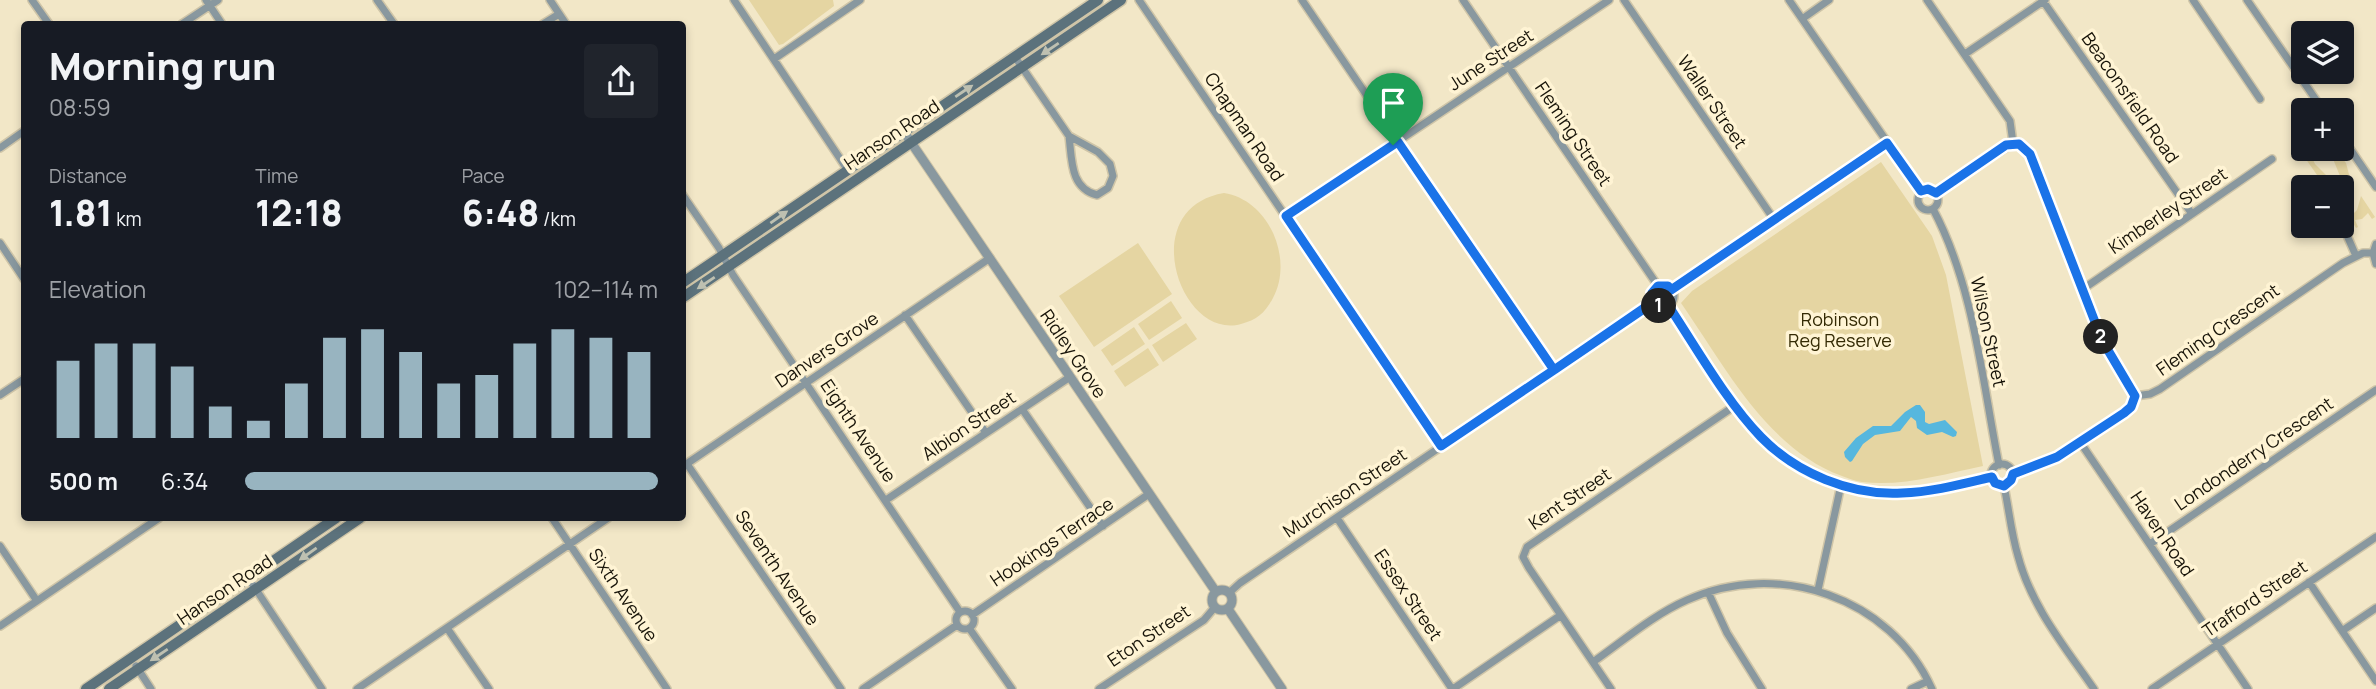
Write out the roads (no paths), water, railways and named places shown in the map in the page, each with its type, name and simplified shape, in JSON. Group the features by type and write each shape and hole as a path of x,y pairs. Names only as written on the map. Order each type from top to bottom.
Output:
{"main road":[{"name":"Hanson Road","path":"686,280 1098,0"},
{"name":"Hanson Road","path":"686,295 1121,0"},
{"path":"847,169 849,185"},
{"name":"Hanson Road","path":"86,689 332,521"},
{"name":"Hanson Road","path":"109,689 356,521"}],"street":[{"path":"32,0 47,21"},
{"path":"186,21 208,3 218,0"},
{"path":"377,0 392,21"},
{"path":"550,0 564,21"},
{"path":"734,0 847,169"},
{"path":"774,59 846,5 860,0"},
{"name":"Chapman Road","path":"1139,0 1441,446"},
{"path":"1302,0 1554,370"},
{"name":"Fleming Street","path":"1463,0 1658,286"},
{"name":"June Street","path":"1286,216 1609,0"},
{"name":"Waller Street","path":"1624,0 1774,221"},
{"path":"1790,0 1921,191"},
{"path":"1802,19 1829,0"},
{"path":"1927,0 2010,121 2012,143"},
{"path":"1965,54 2044,0"},
{"name":"Beaconsfield Road","path":"2044,0 2192,214"},
{"path":"2193,0 2260,99"},
{"path":"2247,0 2315,98"},
{"path":"208,3 220,21"},
{"path":"548,21 559,14"},
{"path":"1015,57 1069,136 1076,180 1086,192 1097,195 1108,188 1113,176 1110,164 1098,152 1069,136"},
{"name":"Ridley Grove","path":"905,132 1216,592"},
{"path":"0,148 21,133"},
{"path":"1671,290 1887,143"},
{"path":"1936,193 2012,143 2024,146 2030,154 2102,340 2135,396"},
{"path":"2354,155 2376,187"},
{"name":"Kimberley Street","path":"2083,289 2272,159"},
{"path":"1928,189 1936,193 1938,202 1933,209 1926,210 1918,204 1917,197 1921,191 1928,189"},
{"name":"Eighth Avenue","path":"686,200 960,612"},
{"name":"Wilson Street","path":"1933,209 1954,253 1967,301 1999,465"},
{"path":"2348,238 2356,256"},
{"path":"0,243 21,274"},
{"path":"2374,248 2376,264"},
{"name":"Fleming Crescent","path":"2013,474 2043,464 2080,442 2124,413 2131,407 2135,396 2150,394 2160,389 2356,256 2374,248"},
{"name":"Danvers Grove","path":"686,465 990,258"},
{"path":"1658,286 1668,286 1671,290 1673,298 1668,305 1661,306 1654,302 1652,293 1658,286"},
{"name":"Murchison Street","path":"1229,593 1654,302"},
{"path":"1668,305 1761,437 1803,469 1841,485 1878,493 1900,494 1992,477"},
{"path":"905,315 986,433"},
{"name":"Albion Street","path":"886,500 1070,377"},
{"path":"0,395 21,381"},
{"name":"Londonderry Crescent","path":"2150,544 2376,390"},
{"name":"Kent Street","path":"1611,689 1529,568 1523,557 1527,547 1736,405"},
{"path":"1022,409 1103,526"},
{"name":"Haven Road","path":"2080,442 2248,689"},
{"path":"1999,465 2006,466 2013,474 2004,486 1995,483 1992,477 1992,471 1999,465"},
{"name":"Seventh Avenue","path":"686,467 841,689"},
{"path":"1818,590 1841,485"},
{"path":"2004,486 2018,557 2033,594 2046,620 2094,689"},
{"name":"Hookings Terrace","path":"972,615 1149,494"},
{"name":"Essex Street","path":"1337,518 1452,689"},
{"path":"0,626 155,521"},
{"name":"Sixth Avenue","path":"554,521 667,689"},
{"path":"357,689 604,521"},
{"name":"Trafford Street","path":"2152,689 2376,537"},
{"path":"0,546 37,601"},
{"path":"249,579 322,689"},
{"path":"2309,582 2376,681"},
{"path":"1593,662 1663,612 1687,599 1742,583 1794,584 1842,600 1881,624 1902,642 1917,661 1930,685 1911,689"},
{"path":"1220,590 1229,593 1232,601 1228,609 1223,611 1215,607 1213,597 1216,592 1220,590"},
{"path":"1708,592 1727,633 1762,689"},
{"name":"Eton Street","path":"1099,689 1204,620 1215,607"},
{"path":"2342,631 2376,608"},
{"path":"1228,609 1282,689"},
{"path":"957,625 960,612 969,612 973,624 970,628"},
{"path":"1452,689 1561,615"},
{"path":"957,625 970,628"},
{"path":"863,689 957,625"},
{"path":"447,628 489,689"},
{"path":"970,628 1012,689"},
{"path":"130,659 151,689"}],"water":[{"path":"1916,405 1920,405 1925,412 1925,422 1929,424 1945,420 1957,432 1956,436 1942,432 1927,435 1917,428 1916,421 1911,417 1900,431 1875,435 1863,444 1852,461 1845,457 1844,452 1856,438 1873,426 1891,426"}],"park label":[{"name":"Robinson Reg Reserve","path":"1840,330"}]}
